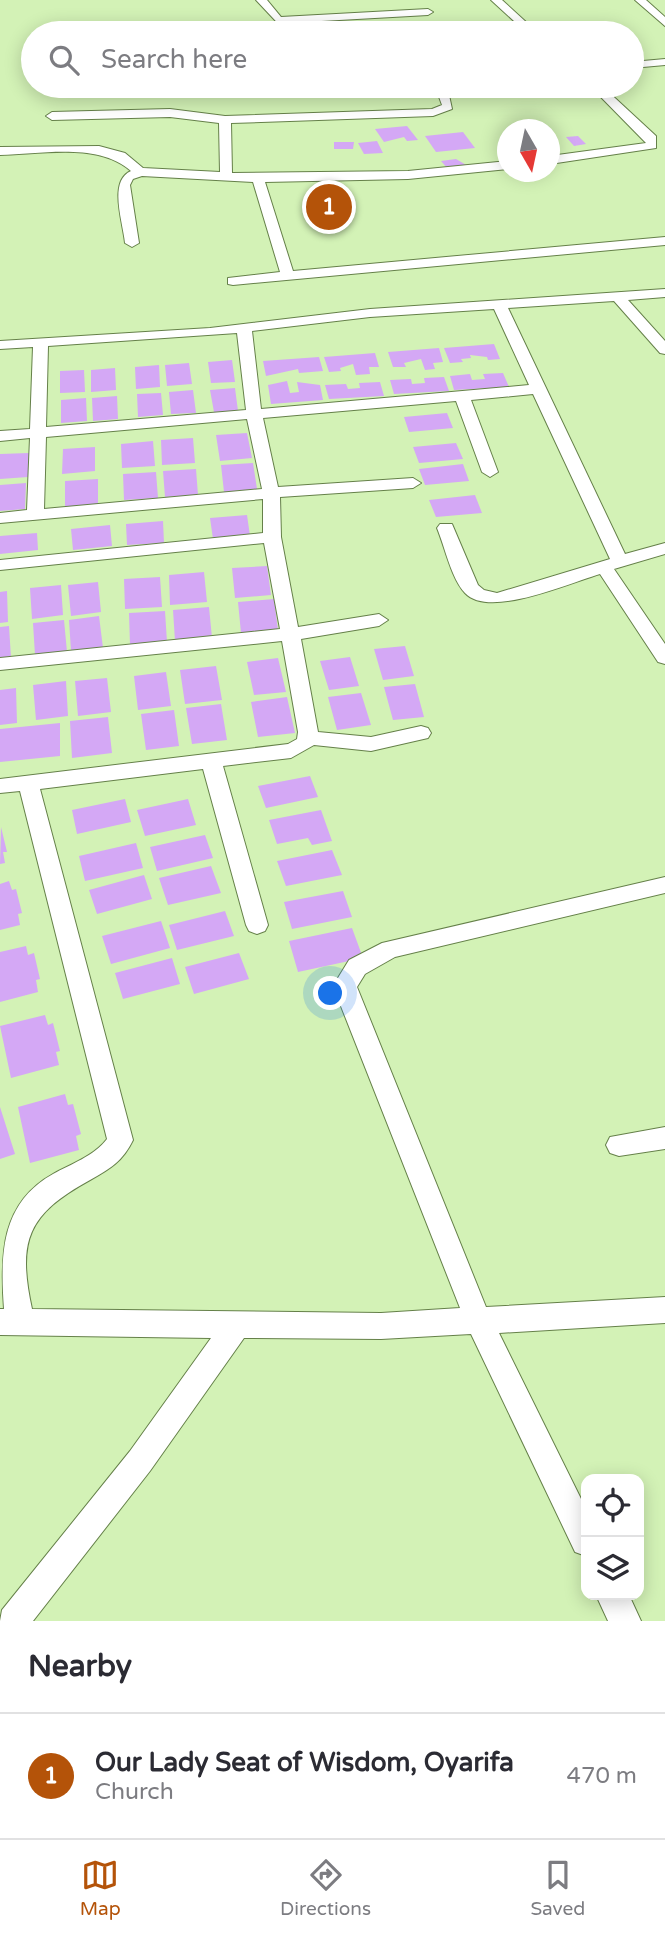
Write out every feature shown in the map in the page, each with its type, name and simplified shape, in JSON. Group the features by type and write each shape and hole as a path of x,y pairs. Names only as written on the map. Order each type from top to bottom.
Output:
{"street":[{"path":"261,0 279,20 428,12"},
{"path":"496,0 520,21"},
{"path":"640,0 665,23"},
{"path":"644,64 665,62"},
{"path":"52,116 170,113 225,120 443,111 448,107 447,98"},
{"path":"560,159 652,145 652,139 609,98"},
{"path":"225,120 226,176"},
{"path":"0,151 99,150 121,156 140,172"},
{"path":"132,243 124,185 128,177 140,172 258,178 408,175 497,165"},
{"path":"258,178 288,277"},
{"path":"233,281 665,241"},
{"path":"0,345 244,330 370,313 665,293"},
{"path":"618,297 665,350"},
{"path":"498,303 540,389 612,565 665,658"},
{"path":"0,786 291,751 305,745 309,738 272,537 271,494 254,415 244,330"},
{"path":"34,514 41,342"},
{"path":"0,436 463,398 540,389"},
{"path":"463,398 490,472"},
{"path":"0,518 413,483"},
{"path":"446,528 470,588 478,596 497,599 665,548"},
{"path":"0,565 272,537"},
{"path":"0,664 291,634 379,620"},
{"path":"309,738 371,744 421,733"},
{"path":"211,761 257,925"},
{"path":"28,783 120,1140 106,1159 39,1195 18,1224 10,1250 10,1322 381,1326 665,1310"},
{"path":"584,1537 478,1320 345,986 357,967 390,949 611,900 665,885"},
{"path":"620,1145 665,1138"},
{"path":"13,1621 140,1461 237,1325"},
{"path":"614,1600 625,1621"}],"building":[{"path":"407,126 418,140 407,141 404,137 384,142 375,129"},
{"path":"463,132 475,148 436,152 425,136"},
{"path":"578,136 586,144 574,146 566,137"},
{"path":"377,141 383,153 364,154 358,143"},
{"path":"334,142 354,142 353,149 334,149"},
{"path":"456,159 468,166 448,169 441,161"},
{"path":"341,199 347,211 316,214 311,202"},
{"path":"494,344 500,359 488,360 487,357 470,355 471,358 461,359 463,362 450,363 444,348"},
{"path":"439,348 443,362 433,363 435,369 425,370 421,359 404,363 406,367 393,367 388,352"},
{"path":"375,353 379,367 369,367 370,374 356,375 353,364 340,368 341,371 329,372 324,357"},
{"path":"319,357 323,371 299,373 298,369 266,376 263,361"},
{"path":"232,360 235,382 211,383 208,362"},
{"path":"189,363 192,384 167,386 165,365"},
{"path":"159,365 160,387 136,389 135,367"},
{"path":"115,368 116,390 91,392 91,370"},
{"path":"84,370 85,392 60,393 60,371"},
{"path":"503,373 509,387 454,390 450,376 470,374 472,380 485,379 483,374"},
{"path":"444,377 449,391 394,394 390,380 411,379 412,384 425,383 424,378"},
{"path":"287,381 290,393 299,392 297,382 320,385 323,400 271,404 268,385"},
{"path":"380,382 384,396 329,399 325,385 346,384 348,389 360,388 359,383"},
{"path":"235,388 238,411 214,412 210,390"},
{"path":"193,390 196,413 171,414 169,392"},
{"path":"161,393 163,415 138,417 137,394"},
{"path":"117,396 118,419 93,421 92,398"},
{"path":"86,398 87,421 61,423 61,400"},
{"path":"447,413 453,428 409,432 404,417"},
{"path":"247,433 252,458 220,461 216,435"},
{"path":"193,438 195,463 162,465 161,440"},
{"path":"153,441 155,466 122,468 121,444"},
{"path":"456,443 463,459 419,463 413,447"},
{"path":"95,447 95,471 62,474 63,449"},
{"path":"29,453 28,477 0,479 0,454"},
{"path":"253,463 257,489 224,492 221,465"},
{"path":"463,464 469,481 425,485 419,469"},
{"path":"196,469 198,495 165,497 163,471"},
{"path":"156,472 158,498 124,500 123,474"},
{"path":"98,479 98,504 65,507 65,481"},
{"path":"26,483 25,509 0,511 0,485"},
{"path":"475,495 482,513 436,517 429,500"},
{"path":"247,515 250,536 213,539 210,518"},
{"path":"163,521 164,543 127,545 126,524"},
{"path":"110,525 112,546 73,550 71,529"},
{"path":"37,533 38,550 0,554 0,536"},
{"path":"267,566 271,595 235,598 232,568"},
{"path":"204,572 207,602 170,605 169,575"},
{"path":"160,577 162,607 125,609 124,579"},
{"path":"98,582 101,612 71,616 68,585"},
{"path":"61,585 63,615 32,619 30,588"},
{"path":"7,591 8,622 0,623 0,592"},
{"path":"274,599 278,630 241,633 238,602"},
{"path":"209,607 212,638 175,641 173,610"},
{"path":"165,611 167,642 130,645 129,613"},
{"path":"99,616 103,648 71,651 69,620"},
{"path":"64,620 67,652 35,655 33,623"},
{"path":"9,626 11,658 0,659 0,627"},
{"path":"405,646 414,676 383,680 374,649"},
{"path":"350,657 359,686 329,690 320,661"},
{"path":"278,658 286,692 254,695 247,662"},
{"path":"216,666 222,700 185,704 180,670"},
{"path":"166,672 171,706 138,710 134,676"},
{"path":"107,678 111,712 78,716 75,681"},
{"path":"66,681 68,716 36,720 33,685"},
{"path":"415,684 424,717 393,720 384,687"},
{"path":"16,688 17,723 0,725 0,690"},
{"path":"361,693 371,725 337,730 328,697"},
{"path":"287,697 295,733 258,737 251,702"},
{"path":"221,704 227,740 192,744 186,708"},
{"path":"174,710 179,746 146,750 141,714"},
{"path":"108,717 112,753 72,758 70,721"},
{"path":"60,723 60,756 0,762 0,729"},
{"path":"310,776 318,797 266,808 258,786"},
{"path":"125,799 131,822 77,834 72,810"},
{"path":"188,799 196,825 145,836 137,810"},
{"path":"321,810 332,841 312,845 308,838 277,844 269,820"},
{"path":"1,827 7,852 3,852 5,863 0,864"},
{"path":"205,835 213,858 157,871 150,847"},
{"path":"136,843 143,868 85,881 79,856"},
{"path":"332,850 342,875 286,886 277,861"},
{"path":"211,866 221,893 168,905 159,878"},
{"path":"144,875 152,899 97,914 89,890"},
{"path":"9,881 12,890 16,889 22,913 18,914 20,925 0,930 0,884"},
{"path":"343,891 352,917 292,929 284,902"},
{"path":"225,911 234,936 177,950 169,925"},
{"path":"161,921 170,948 111,964 102,936"},
{"path":"352,928 363,958 298,972 289,941"},
{"path":"26,946 28,955 34,953 40,979 36,980 38,992 0,1002 0,952"},
{"path":"239,953 249,979 194,994 185,967"},
{"path":"172,958 180,984 123,999 115,973"},
{"path":"45,1015 48,1025 53,1023 60,1051 56,1052 59,1065 11,1078 0,1026"},
{"path":"65,1094 68,1105 73,1104 81,1134 76,1136 79,1150 30,1163 18,1107"},
{"path":"0,1107 15,1154 0,1159"}],"place":[{"name":"Our Lady Seat of Wisdom, Oyarifa","path":"329,207"}]}
